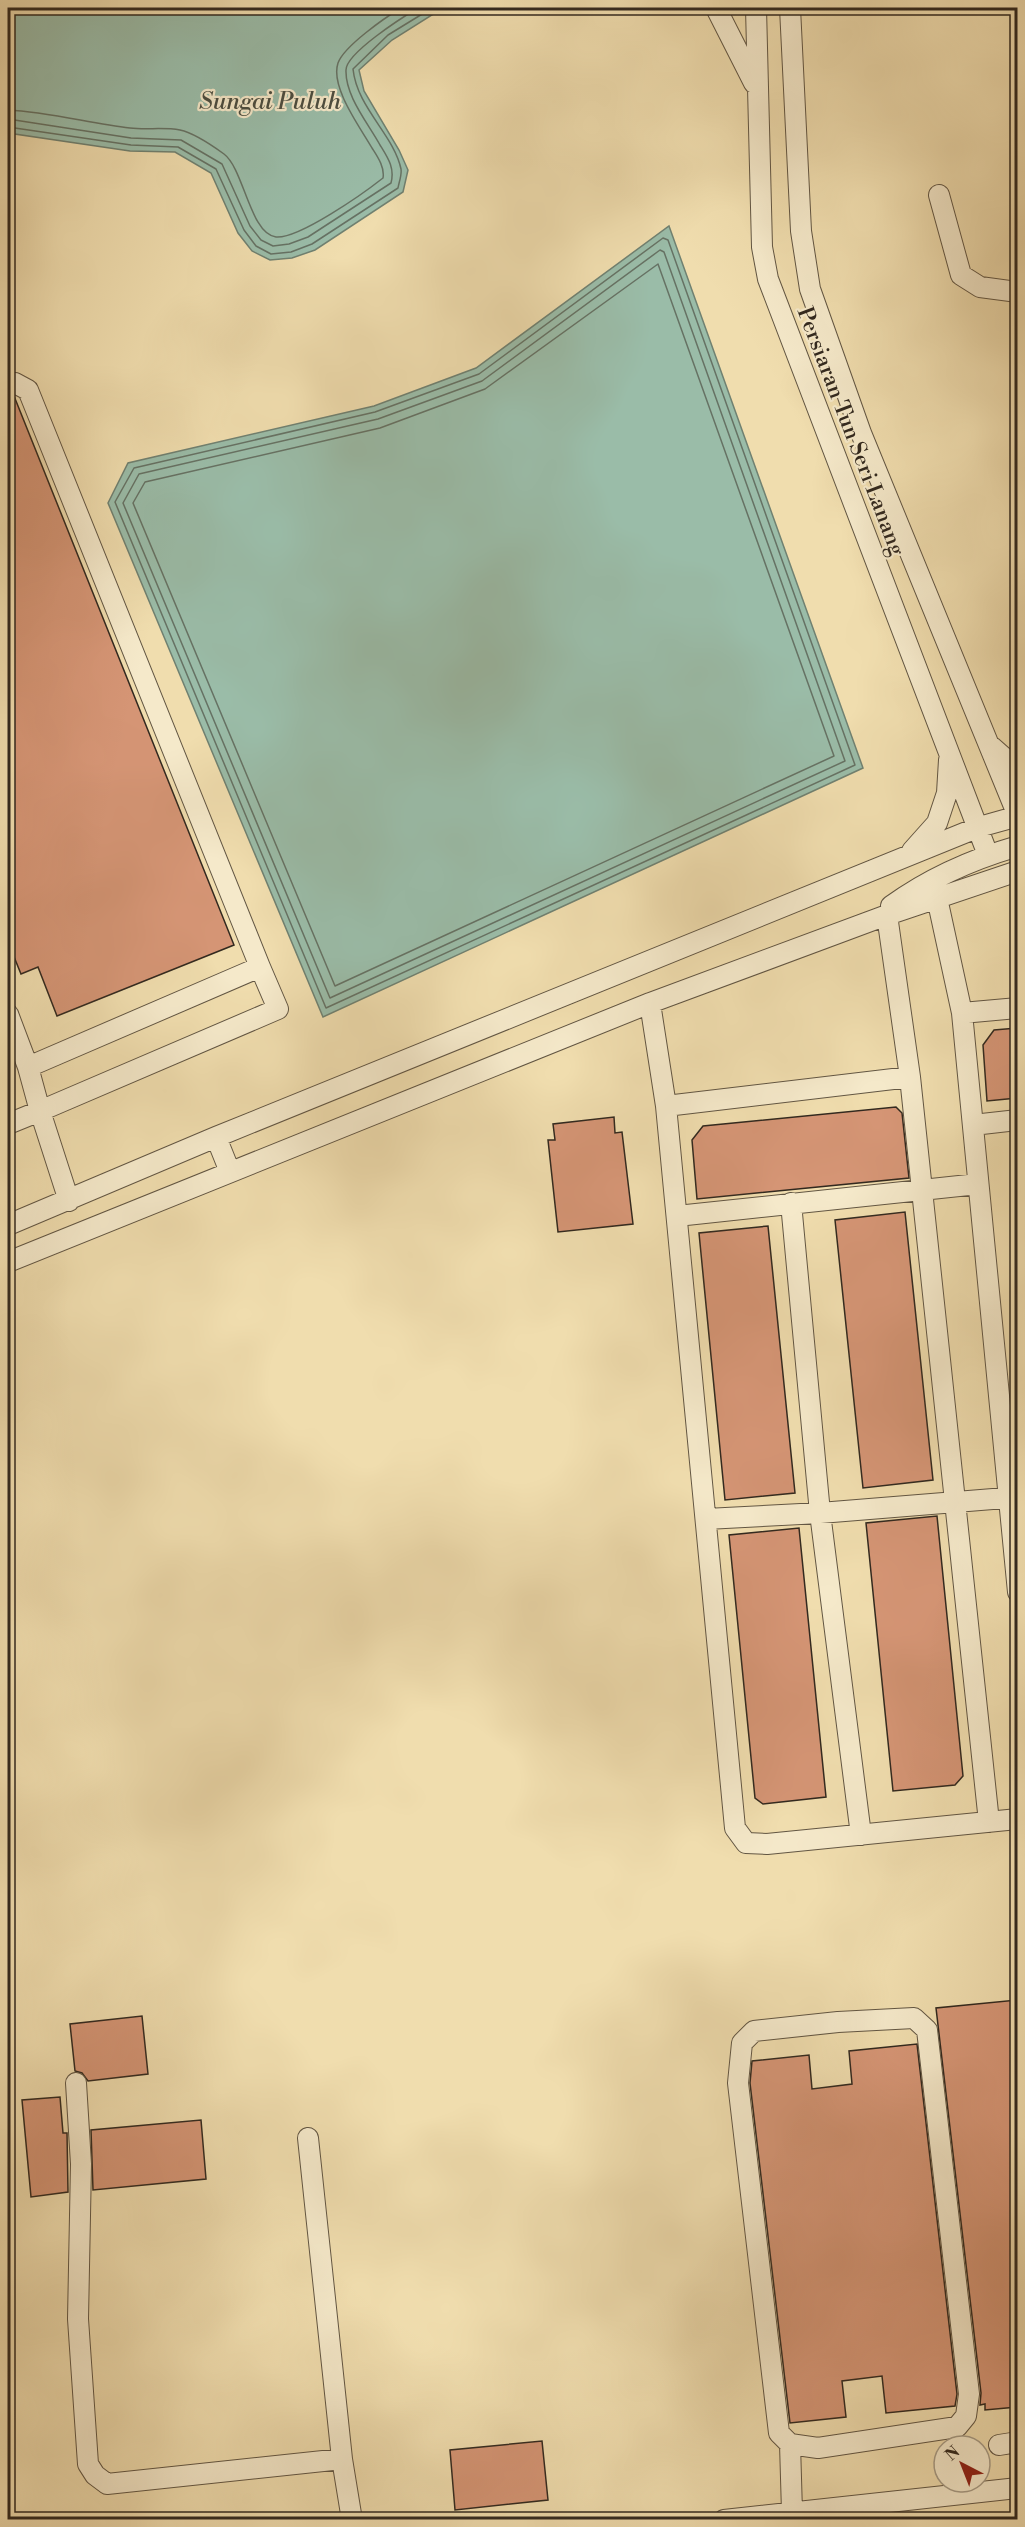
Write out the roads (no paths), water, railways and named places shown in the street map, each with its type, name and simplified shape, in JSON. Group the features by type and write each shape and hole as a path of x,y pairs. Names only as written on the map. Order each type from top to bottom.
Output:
{"street":[{"path":"716,8 757,88"},
{"name":"Persiaran Tun Seri Lanang","path":"756,8 762,247 768,279 988,855"},
{"name":"Persiaran Tun Seri Lanang","path":"790,8 801,231 810,289 861,433 1017,816"},
{"path":"939,195 961,275 980,287 1017,292"},
{"path":"8,385 15,383 28,390 278,1009 8,1124"},
{"path":"988,743 1017,770"},
{"path":"908,856 937,823 947,793 950,752"},
{"path":"8,1225 216,1137 979,827 1017,816"},
{"path":"878,918 916,889 988,855 1017,846"},
{"path":"8,1262 650,1003 878,918 1017,871"},
{"path":"937,898 962,1013 978,1184 1013,1498 1017,1592"},
{"path":"878,918 910,1077 988,1822"},
{"path":"28,1067 260,967"},
{"path":"650,1003 666,1106 735,1828 746,1843 767,1844 1017,1820"},
{"path":"962,1013 1017,1008"},
{"path":"8,1014 28,1067 69,1201"},
{"path":"666,1106 910,1077"},
{"path":"973,1125 1017,1120"},
{"path":"216,1137 230,1172"},
{"path":"677,1216 978,1184"},
{"path":"791,1203 820,1513 861,1835"},
{"path":"706,1519 1013,1498"},
{"path":"790,2444 818,2448 957,2427 966,2416 969,2394 927,2030 914,2018 838,2022 754,2031 742,2043 738,2083 779,2433 790,2444 792,2512"},
{"path":"76,2083 81,2164 78,2319 88,2464 95,2475 107,2484 342,2459"},
{"path":"308,2138 342,2459 352,2520"},
{"path":"724,2520 1017,2488"}],"water":[{"name":"Sungai Puluh","path":"8,8 443,8 392,40 359,70 364,91 399,150 408,170 403,192 315,250 292,258 270,260 252,251 238,233 211,173 175,152 130,151 8,133"},
{"path":"669,226 863,768 323,1017 108,503 128,463 374,406 476,368"}]}
